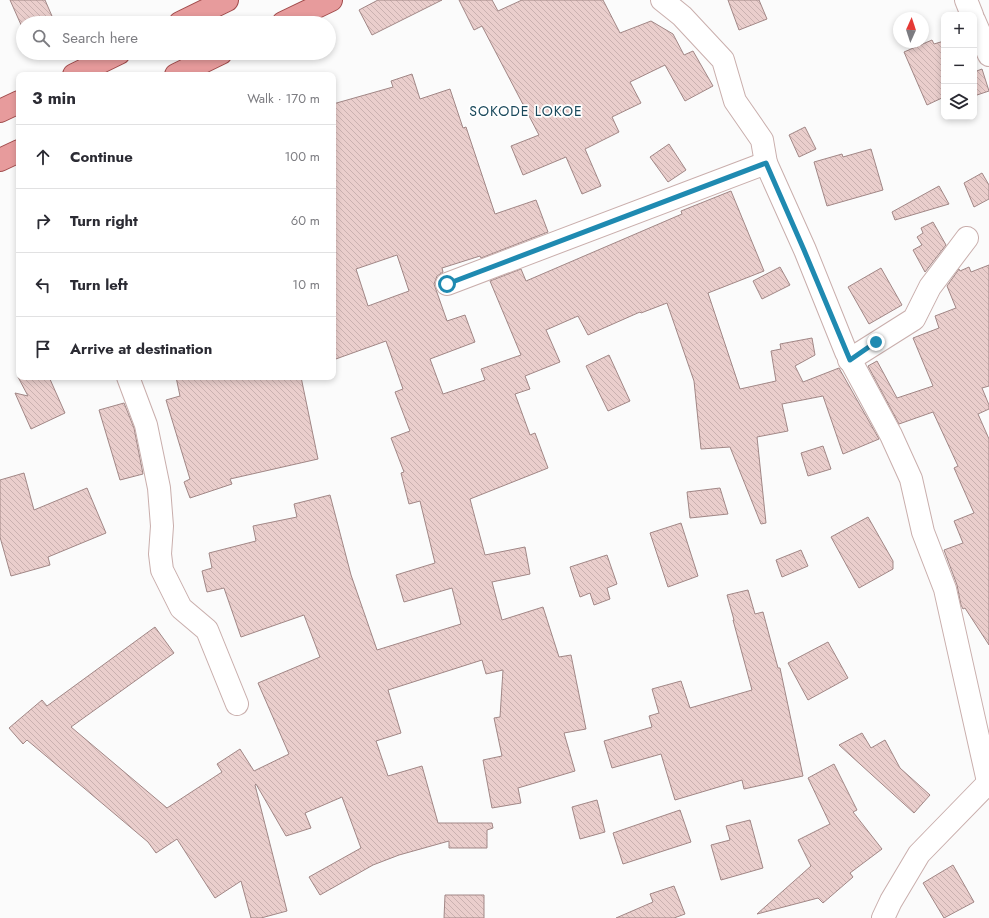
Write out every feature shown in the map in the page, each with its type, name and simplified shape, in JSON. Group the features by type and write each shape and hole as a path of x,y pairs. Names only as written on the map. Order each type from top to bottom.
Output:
{"main road":[{"path":"194,16 227,0"},
{"path":"298,16 331,0"},
{"path":"80,72 105,60"},
{"path":"182,72 207,60"},
{"path":"0,112 16,104"},
{"path":"0,160 16,152"}],"street":[{"path":"662,0 682,16 723,60 735,101 762,140 766,163 850,360 891,435 911,479 923,532 945,589 988,784 919,854 891,901 883,918"},
{"path":"966,0 971,12"},
{"path":"977,27 989,56"},
{"path":"447,284 766,163"},
{"path":"850,360 914,319 930,287 967,238"},
{"path":"129,380 146,424 159,488 162,526 160,554 162,570 181,608 206,630 238,704"}],"building":[{"path":"10,0 45,0 52,16 17,16"},
{"path":"378,0 442,0 372,35 359,10"},
{"path":"459,0 492,0 498,11 522,0 603,0 620,33 651,21 673,34 684,55 693,51 713,86 685,101 665,65 630,82 641,103 612,117 619,132 585,149 601,186 582,194 566,157 523,175 511,146 539,135 482,26 474,30"},
{"path":"728,0 759,0 767,19 739,30"},
{"path":"932,40 934,44 941,42 941,98 927,105 904,52 913,48 929,48 929,41"},
{"path":"982,69 989,91 977,95 977,84 977,71"},
{"path":"412,74 420,99 450,89 463,128 466,127 495,214 536,200 548,232 481,258 480,256 442,268 443,272 437,276 434,284 447,321 465,315 475,342 430,359 443,394 485,380 481,369 521,355 490,281 521,269 526,281 682,214 681,211 731,191 764,271 708,293 740,389 776,381 771,351 781,349 780,344 812,338 815,355 795,366 803,382 839,368 879,439 843,454 823,396 782,404 788,431 757,437 766,523 761,524 730,447 701,449 694,381 667,303 641,313 640,312 588,335 578,316 546,330 560,362 525,376 530,389 515,394 530,435 535,433 548,468 470,499 485,555 525,547 530,574 492,582 502,620 543,607 559,657 571,655 586,729 564,733 575,771 518,788 521,803 492,808 483,760 502,756 494,718 500,717 503,670 486,674 482,660 388,690 401,733 376,741 388,776 422,766 438,823 492,823 493,828 487,830 487,848 449,848 449,841 399,855 373,865 320,895 309,877 361,848 342,797 305,813 311,828 286,836 256,784 255,785 287,911 261,918 251,918 241,881 215,898 177,839 156,853 148,842 27,740 23,744 9,728 42,700 47,706 155,627 174,653 71,727 167,808 222,772 217,764 240,749 254,771 289,754 258,683 320,657 304,615 241,637 224,588 207,592 202,571 212,568 209,553 256,541 253,526 297,517 294,504 330,495 351,575 377,650 461,624 452,588 404,602 396,575 435,563 420,501 409,504 401,473 404,472 391,438 410,431 395,392 403,389 386,341 336,359 336,103 393,87 391,81","holes":["397,255 409,291 368,306 356,269"]},
{"path":"805,127 816,149 799,157 789,135"},
{"path":"669,144 686,170 668,182 650,157"},
{"path":"871,149 883,190 827,206 814,162 842,154 843,157"},
{"path":"982,173 989,185 989,199 974,207 964,183"},
{"path":"939,186 949,204 895,220 892,212"},
{"path":"933,222 946,245 925,272 913,250 922,245 917,237 923,233 921,228"},
{"path":"989,265 989,386 982,388 989,405 989,409 978,414 989,439 989,645 965,608 963,609 961,605 957,585 944,550 963,543 954,521 974,513 954,468 958,466 933,412 899,424 868,366 877,361 897,398 933,386 913,338 939,328 935,316 956,308 947,286 959,269 960,271 969,267 971,272"},
{"path":"780,267 790,285 762,299 753,281"},
{"path":"881,268 902,305 869,324 848,287"},
{"path":"609,355 630,401 608,411 586,366"},
{"path":"20,380 50,380 65,413 31,429 15,393 28,396"},
{"path":"177,380 302,380 318,459 230,479 232,484 190,498 184,482 190,479 166,400 180,396"},
{"path":"124,403 134,428 143,474 120,480 99,410"},
{"path":"823,446 831,469 808,476 801,453"},
{"path":"24,473 34,510 87,488 106,533 48,557 50,565 11,576 0,537 0,480"},
{"path":"720,488 728,514 690,518 687,492"},
{"path":"868,517 893,561 893,569 859,588 831,537"},
{"path":"681,523 698,576 668,587 650,533"},
{"path":"801,550 808,566 782,577 776,560"},
{"path":"607,555 617,584 607,588 610,599 594,605 590,593 580,597 570,567"},
{"path":"748,590 755,614 763,612 778,668 780,668 803,776 744,789 742,780 675,800 661,754 612,768 604,741 652,727 649,716 659,713 652,689 681,681 690,708 752,690 727,595"},
{"path":"828,642 848,678 808,700 788,663"},
{"path":"862,733 871,748 885,740 900,768 930,795 914,813 839,745"},
{"path":"834,764 857,810 853,812 882,849 850,873 853,877 823,903 818,898 757,914 811,866 798,840 830,824 808,778"},
{"path":"597,800 605,832 580,839 572,807"},
{"path":"680,810 691,842 623,864 613,833"},
{"path":"750,820 763,868 721,880 711,845 730,840 726,826"},
{"path":"953,865 974,902 944,918 923,883"},
{"path":"674,886 685,914 674,918 616,918 653,902 650,894"},
{"path":"445,895 484,895 484,918 444,918"}],"district":[{"name":"SOKODE LOKOE","path":"526,111"}],"route":[{"path":"447,284 766,163 850,360 876,342"}]}
